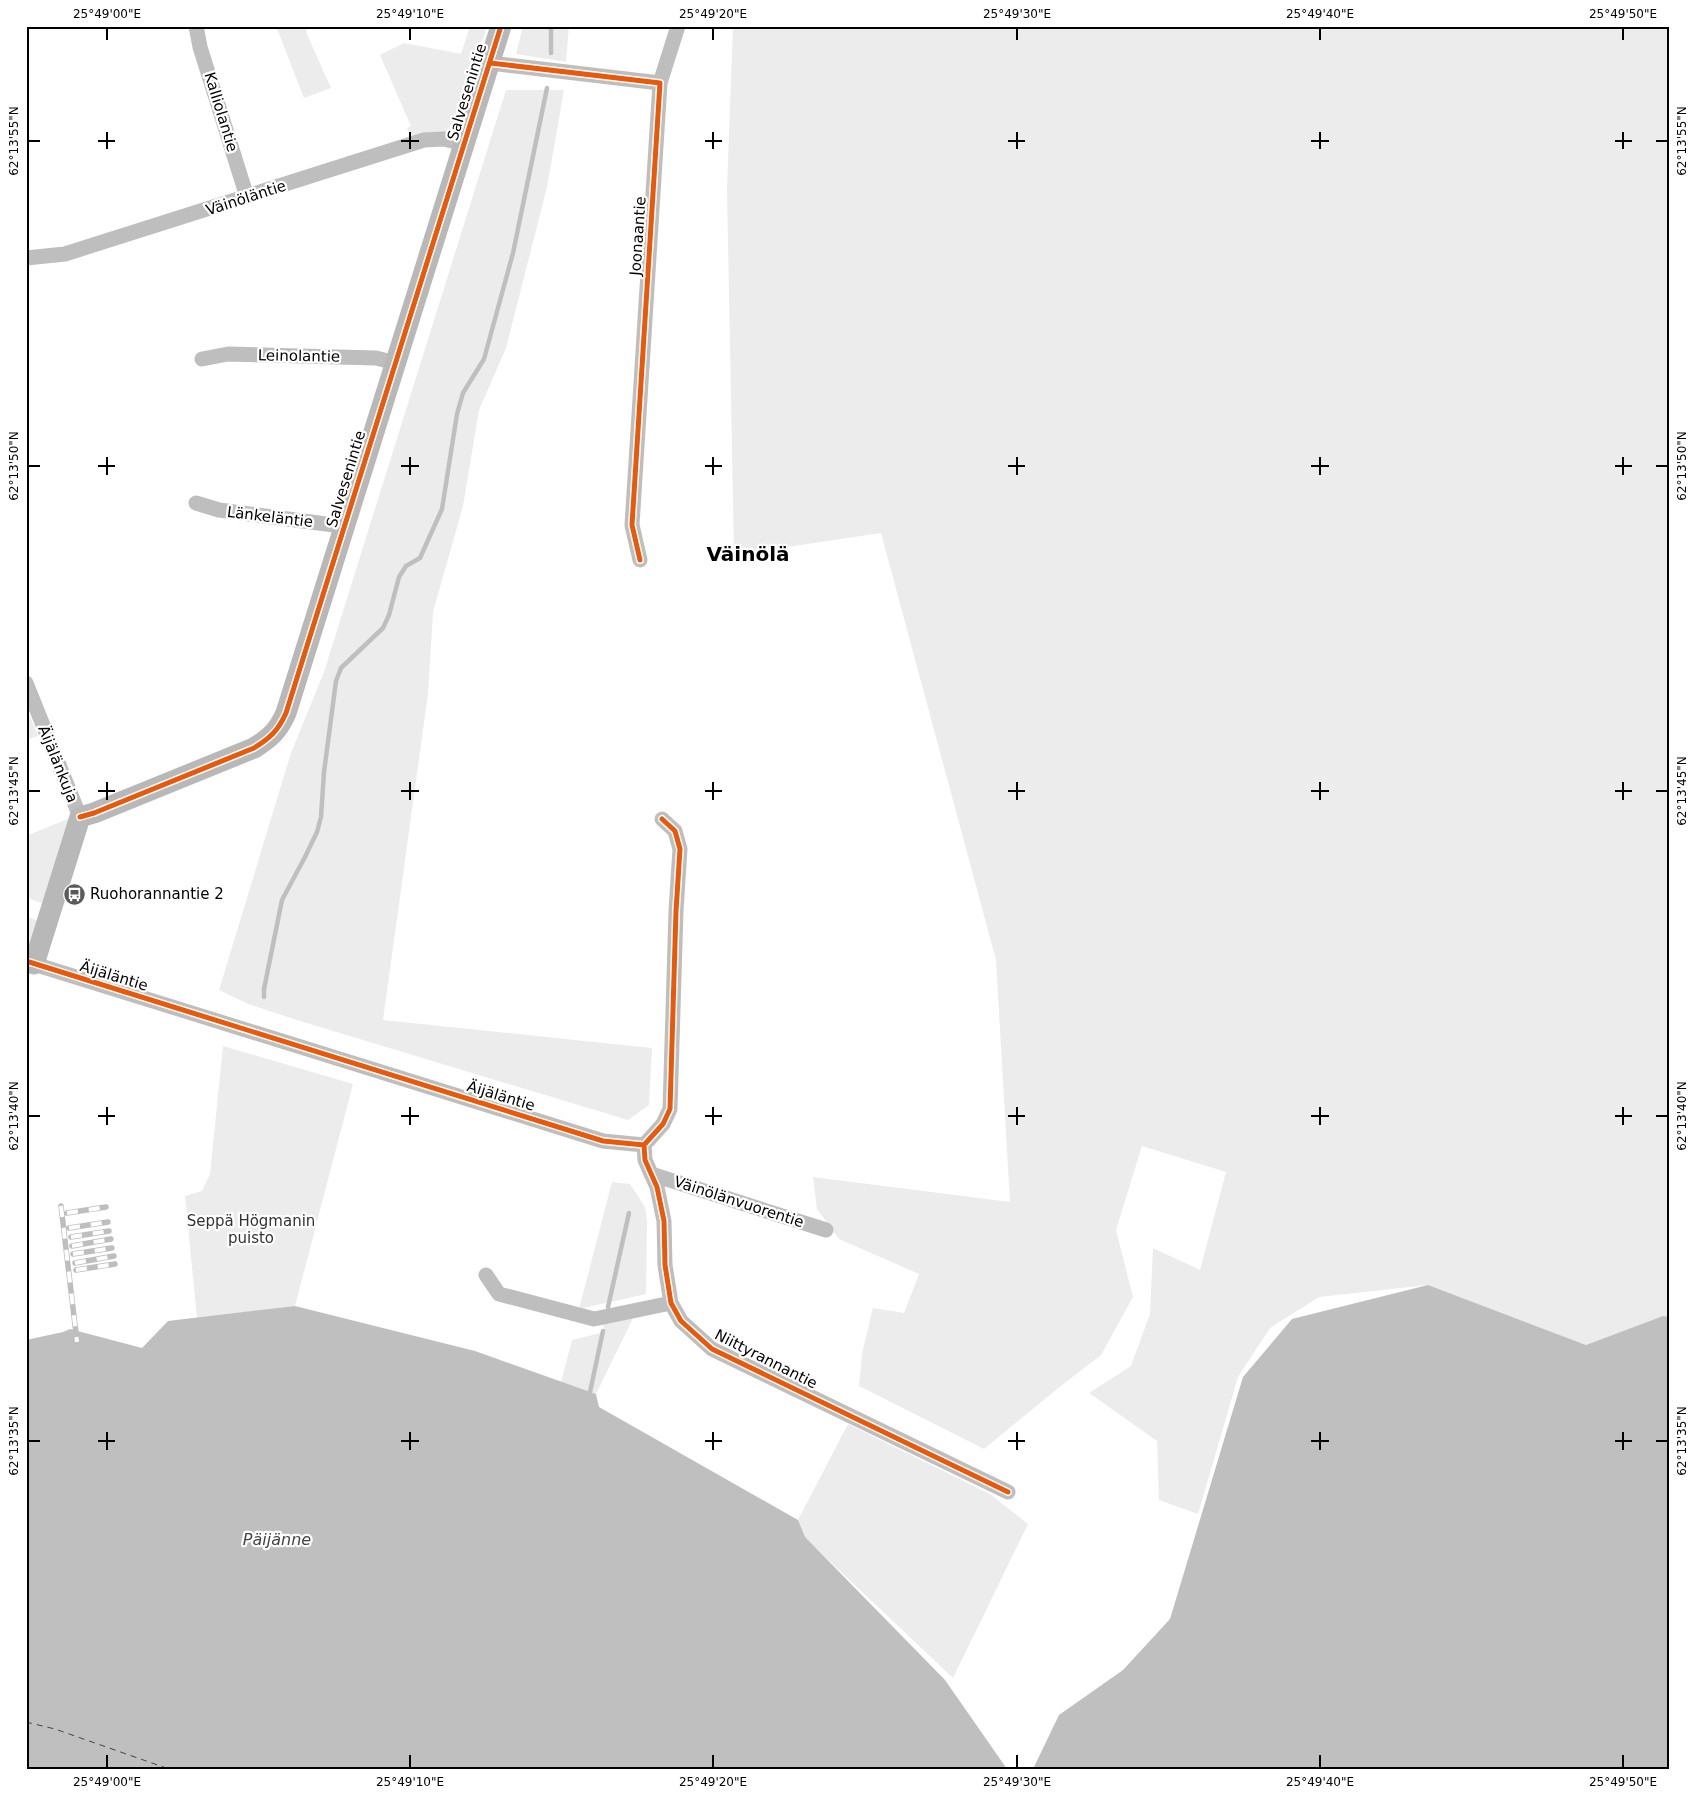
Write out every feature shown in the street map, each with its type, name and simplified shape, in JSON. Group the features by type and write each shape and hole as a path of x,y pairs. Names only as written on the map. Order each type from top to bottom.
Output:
{"street":[{"name":"Kalliolantie","path":"196,26 200,47 247,197"},
{"name":"Salvesenintie","path":"80,817 254,748 267,740 280,727 286,713 501,26"},
{"name":"Joonaantie","path":"640,560 632,525 660,83 678,26"},
{"path":"490,63 660,83"},
{"name":"Väinöläntie","path":"26,258 65,254 424,140 444,139 464,144"},
{"name":"Leinolantie","path":"202,359 228,354 376,358 396,363"},
{"name":"Länkeläntie","path":"196,503 219,510 334,525 344,528"},
{"name":"Äijälänkuja","path":"26,683 80,817"},
{"path":"30,963 80,817"},
{"path":"644,1145 663,1124 670,1109 676,911 680,848 675,830 662,819"},
{"name":"Äijäläntie","path":"30,963 603,1141 644,1145"},
{"name":"Niittyrannantie","path":"644,1145 645,1160 657,1187 664,1221 665,1265 671,1303 681,1321 712,1349 1008,1492"},
{"name":"Väinölänvuorentie","path":"652,1174 826,1230"},
{"path":"486,1275 500,1294 594,1319 671,1303"}],"green space":[{"path":"276,26 307,26 306,32 331,88 304,98"},
{"path":"470,26 487,26 455,130 412,139 407,128 411,126 380,55 404,43 461,54"},
{"path":"523,26 569,26 566,62 516,54"},
{"path":"733,26 1670,26 1670,1317 1663,1316 1586,1345 1428,1285 1319,1297 1270,1328 1238,1377 1198,1514 1159,1500 1157,1441 1089,1393 1131,1366 1150,1314 1153,1248 1200,1270 1226,1172 1142,1146 1116,1230 1133,1297 1101,1355 984,1449 859,1386 862,1354 873,1308 904,1313 919,1274 839,1239 817,1209 813,1177 1010,1202 996,960 881,533 734,555 727,189"},
{"path":"506,90 564,90 547,187 506,348 479,410 463,506 433,612 428,694 383,1020 652,1048 649,1105 628,1120 300,1021 248,1004 219,990 291,753 324,672"},
{"path":"26,707 38,736 26,740"},
{"path":"70,818 43,904 26,897 26,836"},
{"path":"26,916 38,921 28,948 26,948"},
{"name":"Seppä Högmanin puisto","path":"223,1046 353,1084 295,1306 197,1318 185,1196 202,1191 210,1174"},
{"path":"612,1182 630,1184 645,1207 647,1220 646,1294 579,1309"},
{"path":"633,1318 596,1394 561,1382 572,1340 605,1332 603,1323"},
{"path":"848,1424 990,1494 1028,1524 953,1678 804,1537 798,1520"}],"water":[{"path":"1428,1285 1586,1345 1663,1316 1670,1317 1670,1769 1033,1769 1059,1715 1123,1670 1170,1619 1243,1377 1292,1319"},
{"name":"Päijänne","path":"295,1306 475,1351 596,1394 599,1407 798,1520 805,1537 945,1680 1007,1769 26,1769 26,1340 70,1329 142,1348 168,1321"}],"waterway":[{"path":"551,26 551,53"},
{"path":"264,997 282,900 317,832 321,817 324,772 336,681 341,668 383,628 389,615 399,577 406,566 420,558 442,509 457,414 463,393 484,359 513,253 547,88"},
{"path":"608,1307 629,1213"},
{"path":"590,1392 603,1331"}],"ferry route":[{"path":"26,1722 55,1729 169,1769"}],"railway":[{"path":"61,1206 77,1342"},
{"path":"67,1213 106,1207"},
{"path":"69,1228 108,1222"},
{"path":"71,1237 109,1231"},
{"path":"72,1246 111,1239"},
{"path":"73,1254 112,1248"},
{"path":"75,1263 114,1256"},
{"path":"76,1270 115,1264"}],"cycle path":[{"path":"80,817 254,748 273,734 280,725 286,713 501,26"},
{"path":"490,63 660,83 632,525 640,560"},
{"path":"26,961 603,1141 644,1145 663,1124 670,1109 676,911 680,849 675,831 662,819"},
{"path":"644,1145 645,1160 657,1187 664,1221 665,1265 671,1303 681,1321 712,1349 1008,1492"}],"place":[{"name":"Ruohorannantie 2","path":"74,894"}],"district":[{"name":"Väinölä","path":"748,554"}]}
